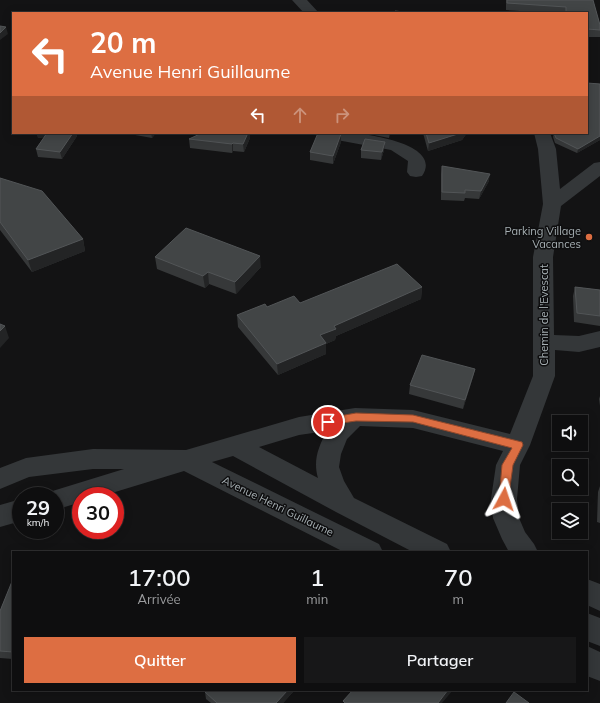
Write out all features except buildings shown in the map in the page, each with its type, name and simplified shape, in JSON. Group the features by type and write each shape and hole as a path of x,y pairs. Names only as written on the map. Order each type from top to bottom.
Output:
{"street":[{"path":"299,0 311,12"},
{"path":"340,134 343,136 396,146 417,159 416,172"},
{"name":"Chemin de l'Evescat","path":"518,445 544,376 543,257 552,204 547,149 542,134"},
{"path":"552,204 600,168"},
{"path":"544,342 578,344 600,339"},
{"path":"344,505 332,483 327,467 329,454 337,434 356,417"},
{"path":"64,497 300,426 356,417 413,419 518,445 508,465 504,499 506,518 515,539 524,551"},
{"path":"234,445 344,505 436,551"},
{"path":"0,479 26,468 93,460 186,460"},
{"name":"Avenue Henri Guillaume","path":"186,460 368,551"},
{"path":"0,516 12,513"},
{"path":"588,592 600,598"},
{"path":"588,627 600,633"},
{"path":"588,651 600,656"},
{"path":"588,660 600,666"}],"place":[{"name":"Parking Village Vacances","path":"589,237"}],"route":[{"path":"328,422 356,417 413,419 518,445 508,465 504,499"}]}
